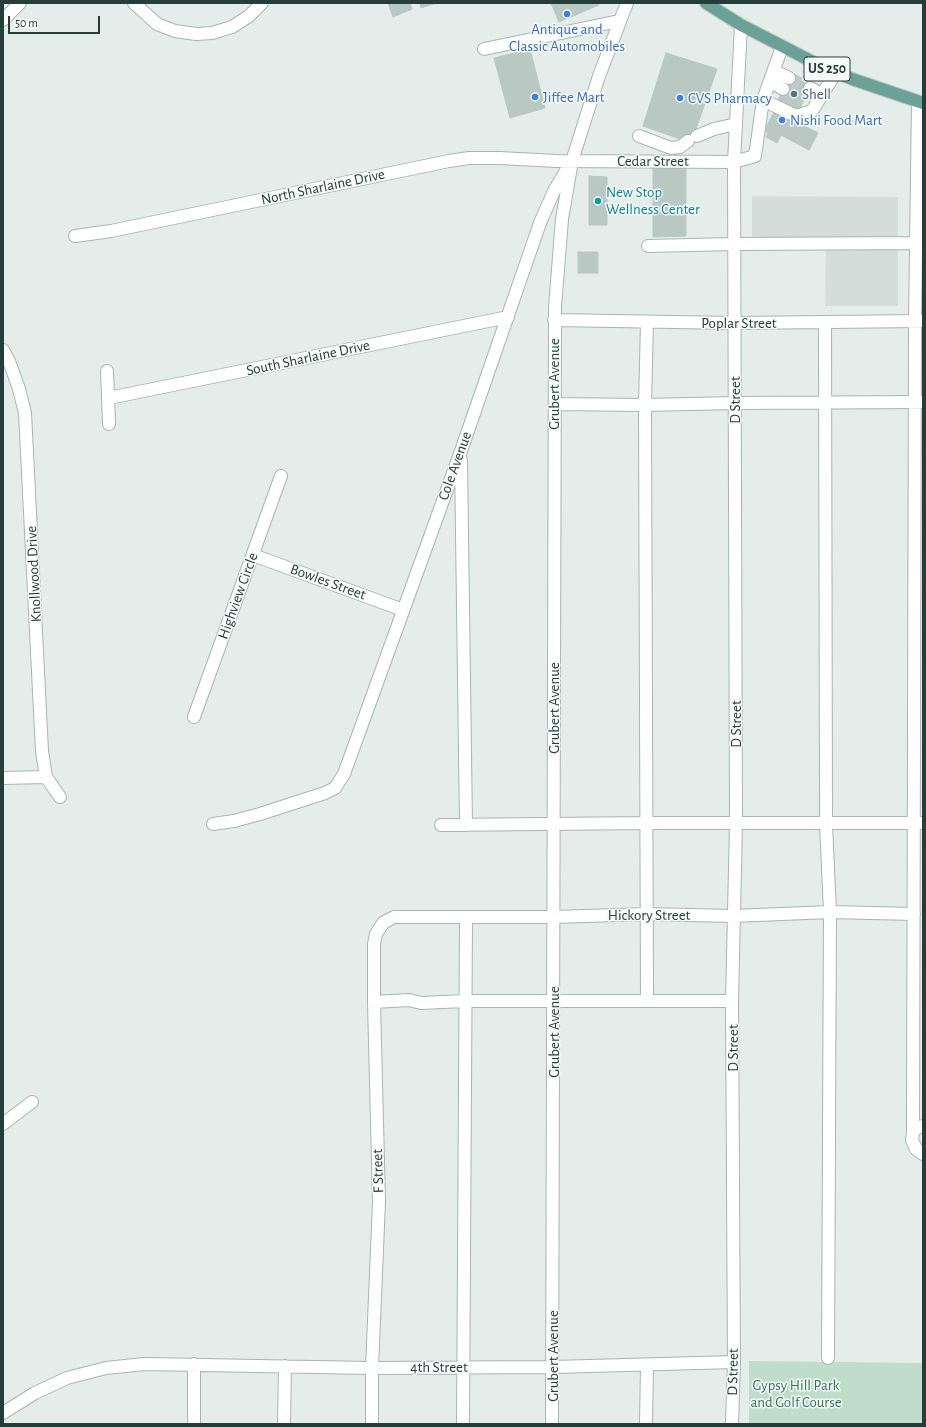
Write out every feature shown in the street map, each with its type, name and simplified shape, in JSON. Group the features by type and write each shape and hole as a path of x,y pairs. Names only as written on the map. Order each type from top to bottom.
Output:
{"main road":[{"name":"US 250","path":"706,3 741,25 782,47 836,72 921,102"}],"street":[{"path":"3,20 20,3"},
{"path":"134,3 158,24 175,31 196,34 221,31 232,27 241,22 260,5"},
{"name":"Grubert Avenue","path":"552,1424 554,1001 554,320 561,227 572,161 599,76 626,3"},
{"path":"484,49 619,21"},
{"name":"D Street","path":"732,1424 734,1362 732,1001 736,824 734,162 741,25"},
{"path":"782,47 763,100 796,116 812,111 810,102 822,94 836,72"},
{"path":"772,76 786,83"},
{"path":"810,88 822,94"},
{"name":"Cedar Street","path":"572,161 684,160 734,162 755,156 763,100"},
{"path":"921,102 915,243 919,321 919,823 914,914 918,1039 918,1129 912,1140 918,1151 923,1154"},
{"path":"639,136 671,148 680,148 692,138 714,129 736,124"},
{"name":"North Sharlaine Drive","path":"75,236 111,232 449,161 481,158 572,161"},
{"name":"Cole Avenue","path":"213,824 247,818 319,795 335,788 344,774 546,207 572,161"},
{"path":"648,246 915,243"},
{"name":"South Sharlaine Drive","path":"108,398 508,317"},
{"name":"Poplar Street","path":"554,320 734,323 919,321"},
{"path":"647,322 645,405 648,914 647,1000"},
{"path":"825,322 826,824 830,912 828,1358"},
{"name":"Knollwood Drive","path":"3,350 22,396 26,421 42,751 46,777 60,797"},
{"path":"107,371 110,424"},
{"path":"554,404 645,405 919,402"},
{"path":"460,451 466,825"},
{"name":"Highview Circle","path":"194,717 281,476"},
{"name":"Bowles Street","path":"253,555 403,610"},
{"path":"3,778 46,777"},
{"path":"441,825 919,823"},
{"name":"Hickory Street","path":"386,921 394,917 554,917 648,914 733,916 830,912 914,914"},
{"path":"463,1424 466,917"},
{"name":"F Street","path":"372,1424 372,1368 379,1202 374,941 378,930 386,921"},
{"path":"374,1002 409,1000 421,1003 465,1001 732,1001"},
{"path":"3,1124 32,1102"},
{"name":"4th Street","path":"3,1413 34,1393 67,1378 106,1368 144,1364 372,1368 553,1367 734,1362"},
{"path":"194,1364 194,1424"},
{"path":"646,1424 647,1364"},
{"path":"284,1424 285,1366"}],"shaded area":[{"path":"752,196 898,197 898,306 825,306 826,248 752,241"}],"green space":[{"name":"Gypsy Hill Park and Golf Course","path":"749,1361 923,1363 923,1424 749,1424"}],"building":[{"path":"388,3 410,3 412,9 393,17"},
{"path":"420,3 436,3 421,8"},
{"name":"Antique and Classic Automobiles","path":"551,3 598,3 599,5 559,22"},
{"path":"530,49 545,108 510,118 494,58"},
{"name":"CVS Pharmacy","path":"666,53 717,69 695,132 699,140 690,145 685,136 680,139 643,126"},
{"name":"Shell","path":"790,75 811,86 798,112 777,102"},
{"name":"Nishi Food Mart","path":"775,110 818,133 809,150 781,135 777,143 766,137 768,133 764,131"},
{"path":"653,168 686,168 686,236 653,237"},
{"name":"New Stop Wellness Center","path":"589,176 607,177 607,225 589,225"},
{"path":"578,252 598,252 598,273 578,273"}],"tunnel":[{"path":"789,78 810,88"},
{"path":"783,89 804,100"}],"place":[{"name":"Antique and Classic Automobiles","path":"567,14"},
{"name":"Shell","path":"794,94"},
{"name":"Jiffee Mart","path":"535,97"},
{"name":"CVS Pharmacy","path":"680,98"},
{"name":"Nishi Food Mart","path":"782,120"},
{"name":"New Stop Wellness Center","path":"598,201"}]}
